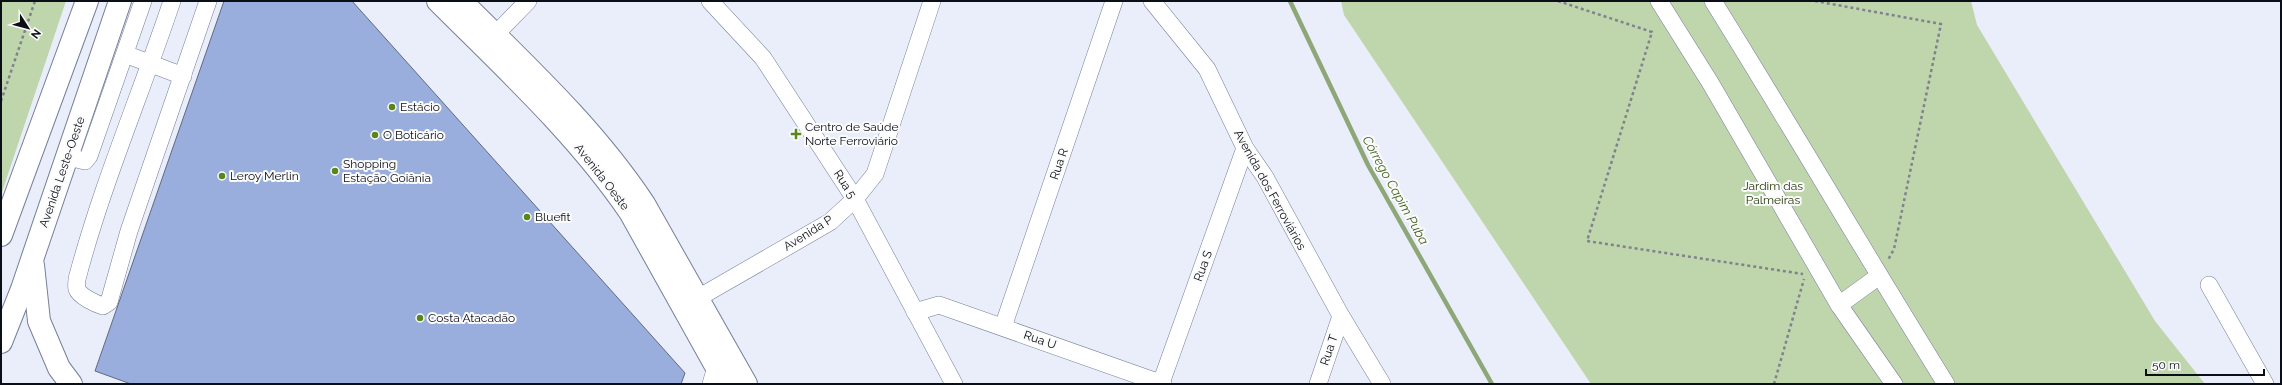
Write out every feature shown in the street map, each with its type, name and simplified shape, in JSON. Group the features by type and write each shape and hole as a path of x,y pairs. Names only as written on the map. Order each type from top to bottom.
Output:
{"main road":[{"path":"1,235 87,1"},
{"name":"Avenida Leste-Oeste","path":"1,342 68,157 120,1"},
{"name":"Avenida Oeste","path":"438,1 534,98 613,187 630,212 718,378"},
{"name":"Avenida Oeste","path":"461,1 592,135 626,176 644,204 746,384"},
{"path":"32,258 39,321 59,368 71,384"}],"street":[{"path":"68,157 79,161 85,161 89,156 143,1"},
{"path":"172,1 151,64 91,225 77,279 76,289 98,305 103,306 109,302 129,231 208,1"},
{"path":"495,35 528,1"},
{"name":"Rua 5","path":"710,1 763,58 855,198 954,384"},
{"name":"Avenida P","path":"698,298 830,222 855,198 875,174 932,1"},
{"name":"Rua R","path":"1003,328 1114,1"},
{"name":"Avenida dos Ferroviários","path":"1152,1 1206,69 1245,148 1265,177 1341,316 1382,384"},
{"path":"1659,1 1711,84 1839,305 1894,384"},
{"path":"1713,1 1946,384"},
{"path":"125,54 182,76"},
{"name":"Rua S","path":"1162,384 1245,148"},
{"path":"1839,305 1879,276"},
{"path":"2209,285 2266,384"},
{"name":"Rua U","path":"916,312 939,305 1162,384"},
{"name":"Rua T","path":"1318,384 1341,316"}],"path":[{"path":"1,101 35,1"},
{"path":"1558,1 1652,32 1587,241 1806,274 1774,384"},
{"path":"1815,1 1940,24 1894,249 1879,276"}],"green space":[{"path":"1,1 66,1 1,195"},
{"name":"Jardim das Palmeiras","path":"1341,1 1971,1 1977,25 2155,321 2205,384 1591,384 1344,15"}],"building":[{"name":"Shopping Estação Goiânia","path":"224,1 352,1 685,373 681,384 131,384 95,371"}],"waterway":[{"name":"Córrego Capim Puba","path":"1290,1 1368,165 1492,384"}],"place":[{"name":"Estácio","path":"392,107"},
{"name":"Centro de Saúde Norte Ferroviário","path":"796,134"},
{"name":"O Boticário","path":"375,135"},
{"name":"Shopping Estação Goiânia","path":"335,171"},
{"name":"Leroy Merlin","path":"222,176"},
{"name":"Bluefit","path":"527,217"},
{"name":"Costa Atacadão","path":"420,318"}]}
